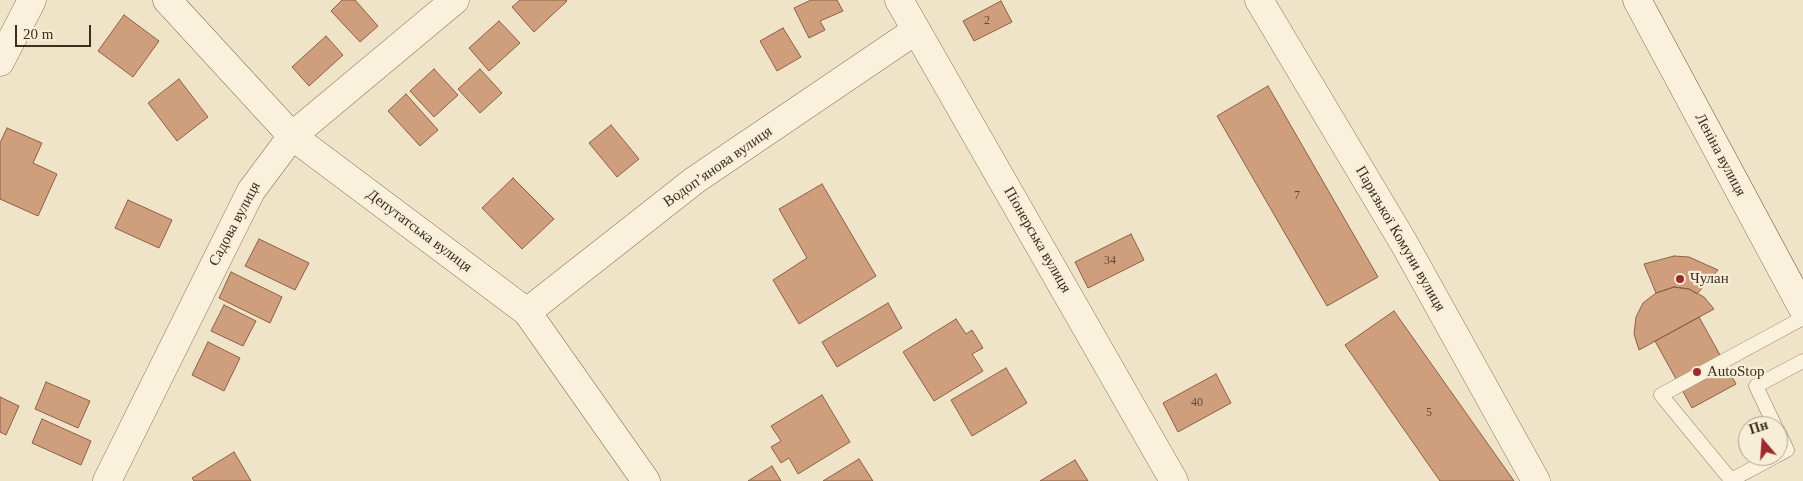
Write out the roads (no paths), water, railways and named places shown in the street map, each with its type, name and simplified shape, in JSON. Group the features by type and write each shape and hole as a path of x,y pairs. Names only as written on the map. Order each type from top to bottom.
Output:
{"street":[{"path":"0,62 32,0"},
{"name":"Депутатська вулиця","path":"167,0 292,136 527,312 646,481"},
{"name":"Садова вулиця","path":"107,481 251,190 292,136 455,0"},
{"name":"Піонерська вулиця","path":"898,0 1174,481"},
{"name":"Паризької Комуни вулиця","path":"1259,0 1405,245 1536,481"},
{"name":"Леніна вулиця","path":"1637,0 1803,309"},
{"name":"Водоп’янова вулиця","path":"527,312 695,180 915,31"}],"lane":[{"path":"1757,466 1731,480 1661,395 1803,318"},
{"path":"1770,416 1756,386 1803,361"}],"place":[{"name":"Чулан","path":"1680,279"},
{"name":"AutoStop","path":"1697,372"}]}
